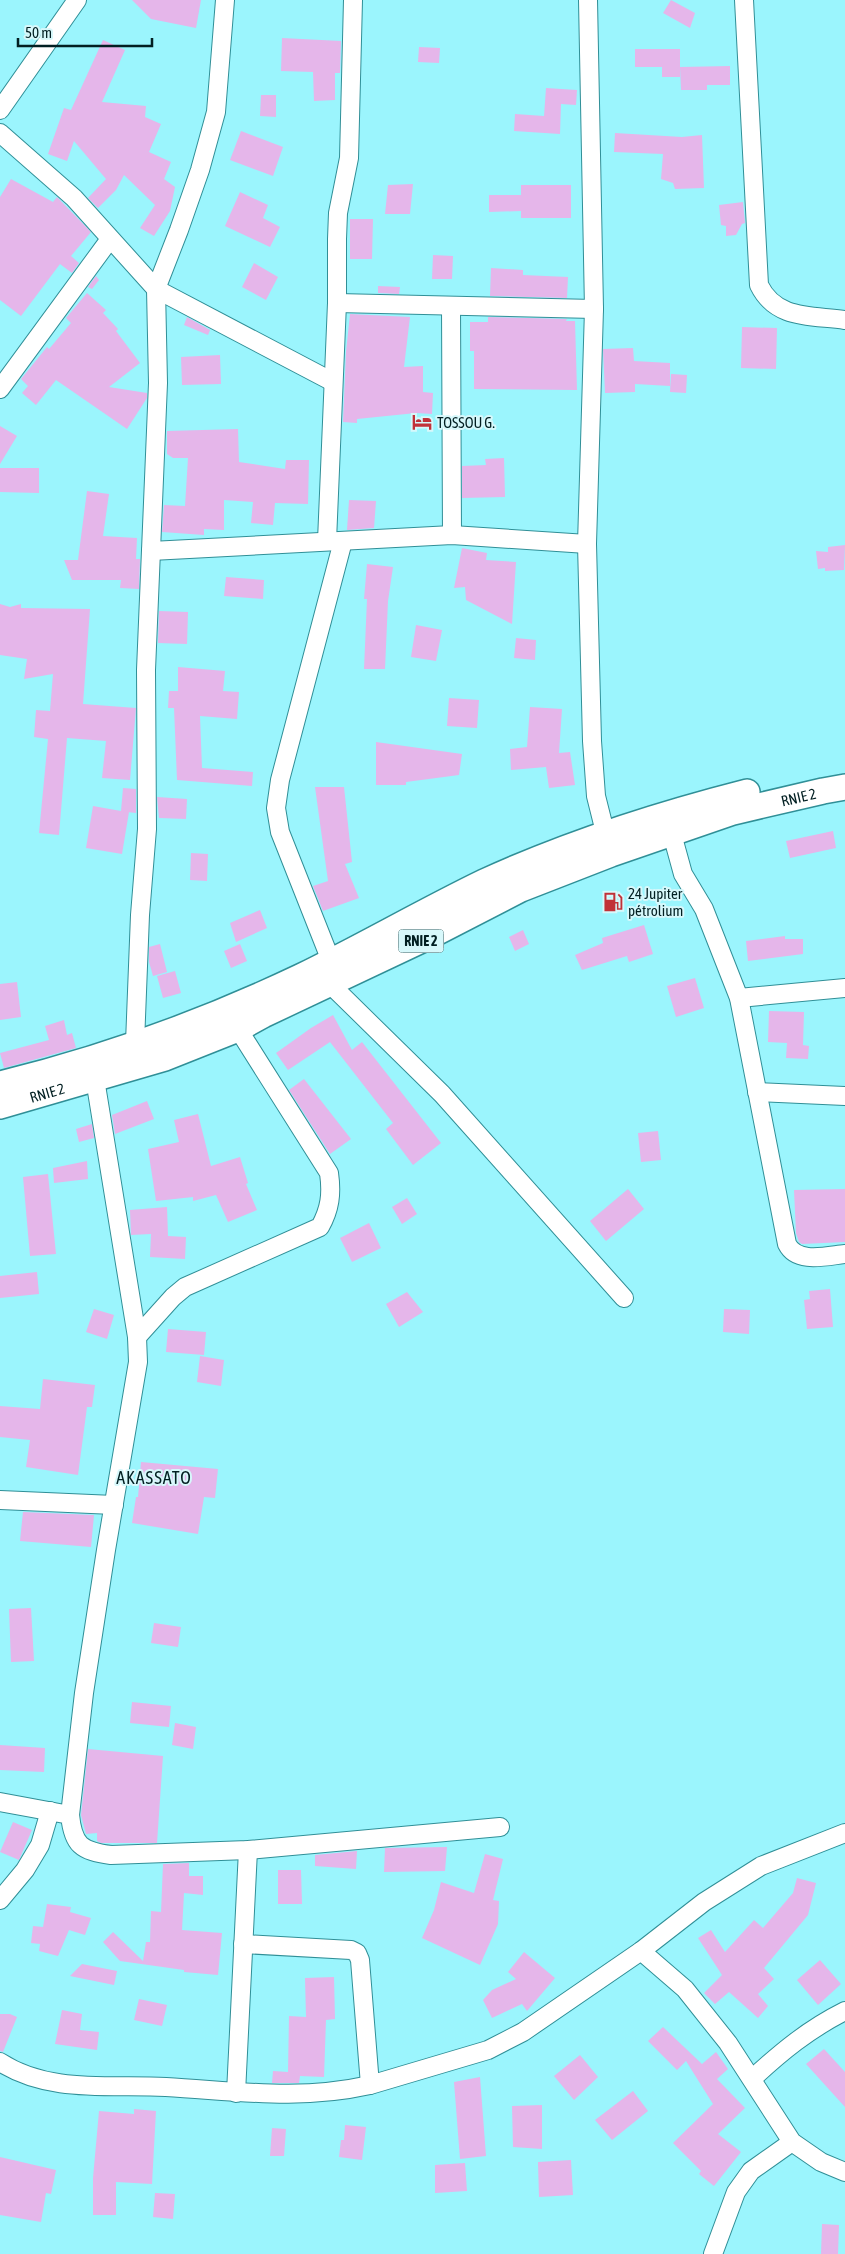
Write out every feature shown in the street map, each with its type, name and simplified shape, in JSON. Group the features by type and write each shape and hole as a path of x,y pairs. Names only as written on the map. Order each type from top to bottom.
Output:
{"highway":[{"name":"RNIE 2","path":"608,843 661,815 747,792 845,770"},
{"name":"RNIE 2","path":"0,1106 165,1058 238,1029 330,972 483,883 608,843 672,834 733,812 845,787"},
{"name":"RNIE 2","path":"0,1084 75,1064 330,972"}],"street":[{"path":"0,110 77,0"},
{"path":"135,1043 140,915 147,829 146,670 158,383 156,289 200,170 216,112 225,0"},
{"path":"353,0 349,158 338,213 337,303 333,382 335,541 280,780 276,808 280,832 330,972 624,1298"},
{"path":"588,0 594,309 587,544 593,770 596,796 608,843"},
{"path":"744,0 759,285 765,298 774,307 789,313 845,320"},
{"path":"0,133 74,198 156,289 333,382"},
{"path":"0,389 110,239"},
{"path":"337,303 594,309"},
{"path":"451,306 452,535"},
{"path":"151,551 452,535 587,544"},
{"path":"672,834 683,874 704,908 739,998 790,1252 802,1257 845,1254"},
{"path":"739,998 845,988"},
{"path":"137,1337 173,1297 185,1287 320,1227 329,1211 332,1190 329,1173 238,1029"},
{"path":"95,1079 137,1337 138,1362 136,1385 114,1505 84,1693 70,1814 72,1834 79,1845 93,1853 111,1855 248,1850 500,1827"},
{"path":"757,1092 845,1096"},
{"path":"0,1500 114,1505"},
{"path":"0,1802 70,1814"},
{"path":"0,1900 25,1870 40,1846 50,1811"},
{"path":"0,2062 39,2080 78,2085 165,2087 236,2093 310,2095 342,2092 370,2085 488,2050 523,2032 641,1952 704,1902 761,1866 845,1833"},
{"path":"236,2093 248,1850"},
{"path":"243,1944 351,1950 358,1953 370,2085"},
{"path":"641,1952 685,1989 728,2043 792,2142 821,2162 845,2172"},
{"path":"752,2079 784,2050 820,2024 845,2011"},
{"path":"713,2254 736,2192 751,2171 792,2142"}],"building":[{"path":"132,0 201,0 196,28 151,19"},
{"path":"671,0 695,13 690,28 663,13"},
{"path":"282,38 341,41 340,73 335,73 335,100 314,101 313,72 281,71"},
{"path":"103,40 125,50 102,102 146,106 145,117 161,124 149,152 171,162 164,179 175,187 170,211 154,236 140,228 155,205 124,175 116,190 98,208 88,198 106,179 74,141 67,161 48,154 64,108 71,110"},
{"path":"419,47 440,48 439,63 418,62"},
{"path":"635,49 680,49 680,77 662,77 662,67 635,67"},
{"path":"730,66 730,85 707,85 707,90 681,90 680,67"},
{"path":"546,88 577,90 576,105 561,104 560,134 514,131 515,114 544,116"},
{"path":"261,95 276,95 276,117 260,116"},
{"path":"241,131 283,147 273,176 230,160"},
{"path":"615,133 682,137 702,135 704,188 675,189 673,183 661,179 663,154 614,152"},
{"path":"11,179 53,202 57,197 91,232 71,256 79,263 72,273 60,264 21,316 0,300 0,197"},
{"path":"413,184 410,214 385,214 388,185"},
{"path":"521,185 571,185 571,218 521,218 521,211 489,212 489,195 521,195"},
{"path":"240,192 268,205 263,218 280,227 270,247 225,226"},
{"path":"743,202 745,223 742,224 736,235 726,236 726,226 721,225 719,205"},
{"path":"350,219 373,219 372,259 350,259"},
{"path":"433,255 453,256 452,279 432,279"},
{"path":"254,263 278,277 266,300 242,287"},
{"path":"491,268 523,270 523,275 568,277 567,298 490,296"},
{"path":"96,276 99,280 92,289 88,287"},
{"path":"378,286 400,287 399,294 378,293"},
{"path":"87,293 106,310 103,313 118,329 116,331 140,363 109,387 147,393 147,398 127,429 56,380 36,405 22,393 28,386 21,379 47,347 49,349 71,323 66,318"},
{"path":"350,314 410,317 404,367 423,366 423,392 433,393 432,414 416,413 357,419 357,423 343,422 346,352"},
{"path":"187,317 210,330 208,335 184,325"},
{"path":"488,317 567,319 566,321 575,321 577,390 474,389 474,351 470,351 470,322 488,322"},
{"path":"742,327 777,328 776,369 741,368"},
{"path":"633,348 634,361 670,363 670,386 635,384 635,392 605,393 603,349"},
{"path":"220,355 221,384 182,385 181,357"},
{"path":"671,374 687,375 686,393 670,392"},
{"path":"0,426 17,436 0,464"},
{"path":"238,429 239,462 285,469 286,460 309,460 308,504 275,503 273,525 251,523 253,502 224,500 224,530 204,529 204,535 162,532 164,505 185,506 188,458 173,458 167,454 167,431"},
{"path":"504,458 505,497 462,498 462,466 486,465 485,459"},
{"path":"0,468 39,468 39,493 0,492"},
{"path":"87,491 109,494 103,536 137,538 136,559 140,559 139,589 120,588 121,580 72,580 64,560 78,560"},
{"path":"349,500 376,501 374,528 347,530"},
{"path":"845,545 844,570 825,571 825,568 818,569 816,551 828,552 828,547"},
{"path":"462,548 487,553 486,560 516,562 512,624 466,600 465,587 454,588"},
{"path":"367,564 393,567 388,601 385,669 364,669 367,599 364,599"},
{"path":"226,577 264,580 263,599 224,596"},
{"path":"0,604 10,607 21,604 21,608 90,609 83,704 136,708 130,780 102,778 106,741 67,738 59,835 39,833 48,739 34,737 36,710 50,711 53,674 24,679 27,659 0,655"},
{"path":"159,611 188,612 187,644 158,643"},
{"path":"416,625 442,630 436,661 411,657"},
{"path":"516,638 536,640 535,660 514,658"},
{"path":"178,667 225,671 223,691 239,692 237,719 200,716 202,768 253,772 252,786 177,780 174,708 168,708 169,691 178,691"},
{"path":"449,698 479,700 477,728 447,726"},
{"path":"530,707 562,709 559,753 570,752 575,785 549,788 546,767 511,770 510,749 527,747"},
{"path":"376,742 462,754 459,775 406,782 406,785 376,785"},
{"path":"315,787 344,787 352,862 345,864 359,898 323,911 313,886 328,881"},
{"path":"123,788 136,789 136,813 129,812 122,854 86,848 93,806 121,811"},
{"path":"157,797 187,799 186,819 159,818"},
{"path":"833,831 836,848 790,858 786,841"},
{"path":"191,853 208,854 207,881 190,880"},
{"path":"260,910 267,928 236,942 230,923"},
{"path":"644,925 653,954 629,962 627,956 582,970 575,955 603,943 602,938"},
{"path":"523,930 529,944 515,951 509,937"},
{"path":"785,936 785,939 803,939 803,954 748,961 746,941"},
{"path":"160,944 167,972 153,976 149,962 149,947"},
{"path":"240,944 247,961 231,968 224,951"},
{"path":"175,971 181,993 163,998 157,976"},
{"path":"695,978 704,1008 676,1017 667,986"},
{"path":"17,982 21,1017 0,1020 0,984"},
{"path":"769,1011 804,1012 803,1045 809,1046 808,1059 786,1058 787,1043 768,1042"},
{"path":"333,1015 352,1050 362,1042 441,1143 413,1165 386,1129 393,1123 330,1042 288,1070 276,1053"},
{"path":"64,1020 67,1035 72,1033 76,1048 4,1068 0,1053 49,1040 45,1026"},
{"path":"304,1079 351,1139 330,1154 289,1090"},
{"path":"147,1101 154,1119 115,1134 112,1115"},
{"path":"198,1114 211,1166 240,1157 248,1183 246,1184 257,1210 228,1222 216,1195 193,1201 193,1197 156,1201 148,1149 179,1142 174,1120"},
{"path":"92,1124 94,1138 79,1142 76,1129"},
{"path":"658,1131 661,1160 641,1162 638,1133"},
{"path":"87,1161 88,1179 54,1183 53,1168"},
{"path":"48,1174 56,1254 30,1256 23,1177"},
{"path":"628,1189 644,1209 606,1241 590,1221"},
{"path":"845,1189 845,1242 802,1244 799,1242 796,1233 794,1190"},
{"path":"407,1198 417,1214 402,1224 392,1207"},
{"path":"167,1207 168,1236 186,1237 185,1259 150,1257 151,1234 131,1235 130,1210"},
{"path":"369,1223 381,1248 352,1262 340,1238"},
{"path":"37,1272 39,1294 0,1298 0,1276"},
{"path":"830,1289 833,1327 807,1329 804,1300 810,1299 809,1291"},
{"path":"407,1292 423,1312 399,1327 386,1304"},
{"path":"94,1309 114,1315 107,1339 86,1332"},
{"path":"724,1309 750,1310 749,1334 723,1332"},
{"path":"168,1329 206,1332 204,1355 166,1352"},
{"path":"200,1356 224,1360 221,1386 197,1382"},
{"path":"43,1379 95,1385 92,1407 87,1407 78,1475 26,1467 30,1440 0,1437 0,1406 40,1409"},
{"path":"141,1462 218,1469 215,1498 204,1497 198,1534 132,1523 136,1497 138,1497"},
{"path":"23,1512 94,1515 91,1547 20,1541"},
{"path":"31,1608 34,1661 11,1662 9,1609"},
{"path":"154,1623 181,1627 178,1647 151,1643"},
{"path":"132,1702 171,1706 169,1727 130,1723"},
{"path":"175,1723 196,1727 193,1749 172,1745"},
{"path":"0,1745 45,1748 44,1772 0,1770"},
{"path":"88,1749 163,1756 157,1843 101,1843 97,1841 97,1833 86,1834 81,1815"},
{"path":"13,1822 32,1830 19,1860 0,1852"},
{"path":"447,1847 445,1871 384,1872 385,1848"},
{"path":"357,1851 356,1869 315,1866 315,1855"},
{"path":"485,1854 503,1859 493,1900 499,1901 498,1924 480,1965 422,1938 434,1910 441,1882 474,1893"},
{"path":"189,1863 189,1876 203,1876 203,1895 184,1893 182,1930 222,1933 218,1975 184,1972 184,1970 120,1961 103,1942 113,1932 143,1961 146,1942 150,1942 151,1911 161,1912 163,1864"},
{"path":"278,1870 301,1870 302,1904 278,1904"},
{"path":"797,1878 816,1883 808,1915 764,1968 774,1979 758,1994 768,2006 758,2018 729,1992 715,2004 704,1993 722,1975 698,1938 711,1930 725,1952 754,1920 763,1928 793,1893"},
{"path":"47,1904 71,1907 70,1912 91,1918 85,1935 69,1930 58,1956 39,1951 40,1944 31,1943 33,1926 43,1927"},
{"path":"524,1952 555,1978 527,2011 522,2004 492,2018 483,2000 492,1990 516,1979 508,1972"},
{"path":"820,1960 841,1984 818,2005 797,1980"},
{"path":"82,1964 117,1971 114,1985 70,1976"},
{"path":"334,1977 335,2019 326,2020 324,2077 300,2076 299,2083 272,2083 273,2071 288,2072 289,2016 306,2017 305,1978"},
{"path":"139,1999 167,2005 162,2026 134,2020"},
{"path":"62,2010 82,2014 80,2030 99,2032 97,2050 55,2044"},
{"path":"0,2014 10,2014 17,2017 3,2052 0,2051"},
{"path":"663,2027 702,2064 716,2052 728,2069 717,2079 745,2108 718,2134 741,2152 714,2186 699,2174 701,2171 673,2143 713,2104 686,2061 677,2070 648,2041"},
{"path":"824,2049 845,2072 845,2107 806,2064"},
{"path":"580,2055 598,2077 574,2100 554,2076"},
{"path":"480,2077 486,2156 460,2159 454,2082"},
{"path":"633,2091 648,2111 612,2140 595,2120"},
{"path":"542,2105 542,2149 513,2147 512,2106"},
{"path":"134,2109 156,2111 152,2184 116,2182 116,2215 93,2215 93,2178 99,2111 134,2114"},
{"path":"345,2125 366,2127 362,2160 339,2157 341,2140 344,2140"},
{"path":"272,2128 286,2129 284,2156 270,2156"},
{"path":"0,2157 56,2170 51,2194 46,2193 41,2222 0,2215"},
{"path":"571,2160 573,2195 539,2197 538,2162"},
{"path":"465,2163 467,2191 435,2193 435,2165"},
{"path":"155,2193 175,2194 173,2219 153,2217"},
{"path":"822,2224 839,2225 838,2254 821,2254"}],"place":[{"name":"TOSSOU G.","path":"422,422"},
{"name":"24 Jupiter pétrolium","path":"613,902"}],"district":[{"name":"AKASSATO","path":"154,1477"}]}
